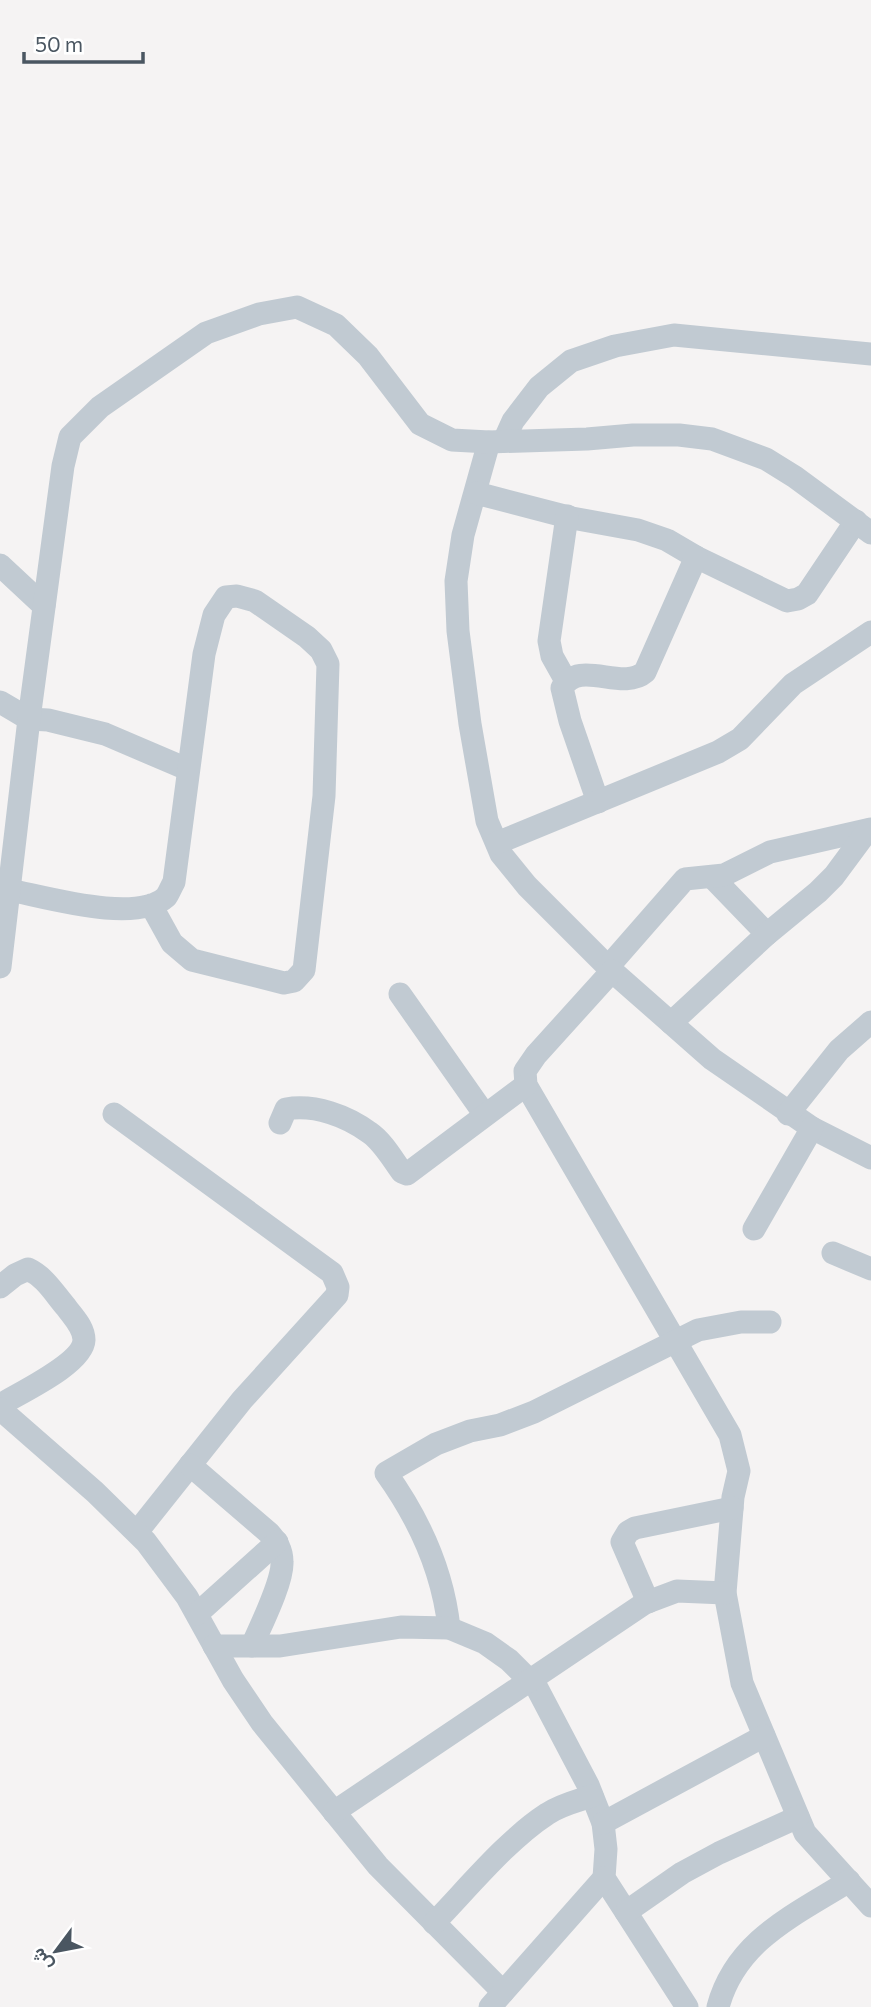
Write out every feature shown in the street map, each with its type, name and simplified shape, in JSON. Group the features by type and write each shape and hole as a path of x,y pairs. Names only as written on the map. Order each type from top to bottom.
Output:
{"street":[{"path":"0,967 29,719 63,466 70,437 100,407 206,333 259,314 297,307 336,325 368,356 420,424 452,440 497,442 633,435 679,435 712,439 766,459 863,527 807,594 788,601 696,557 667,540 638,530 567,516 476,493"},
{"path":"871,354 674,335 615,346 571,361 539,387 497,442 476,493 463,535 456,581 458,631 470,724 487,821 501,854 527,886 610,969 712,1059 788,1114 871,1158"},
{"path":"566,681 552,656 549,641 567,516"},
{"path":"598,802 570,721 562,688 566,681 575,675 630,678 639,677 645,672 696,557"},
{"path":"0,565 44,606"},
{"path":"9,890 109,909 133,909 150,905 167,896 174,882 204,654 214,615 226,597 237,596 255,601 307,637 321,650 328,664 324,796 304,970 294,981 284,983 192,960 172,943 150,905"},
{"path":"496,843 718,752 740,739 793,684 871,632"},
{"path":"0,702 29,719 48,720 105,734 187,769"},
{"path":"870,830 770,852 724,875 685,879 525,1071 526,1085 730,1435 739,1471 732,1508 725,1593 742,1683 805,1833 871,1906"},
{"path":"671,1023 767,934 818,892 870,830"},
{"path":"712,877 767,934"},
{"path":"400,993 485,1115"},
{"path":"788,1114 839,1050 871,1022"},
{"path":"280,1124 286,1109 300,1107 325,1111 372,1134 402,1172 407,1174 526,1085"},
{"path":"114,1114 332,1273 338,1287 337,1296 242,1400 137,1532"},
{"path":"754,1230 812,1128"},
{"path":"833,1253 871,1269"},
{"path":"0,1287 15,1275 29,1269 40,1275 80,1325 84,1339 80,1351 68,1363 0,1407 137,1532 168,1569 197,1614 233,1680 262,1723 378,1866 434,1923 496,2000 604,1878"},
{"path":"449,1628 442,1586 422,1536 405,1499 386,1474 436,1444 470,1431 500,1426 534,1412 698,1330 741,1322 770,1322"},
{"path":"190,1465 277,1542 281,1552 281,1572 252,1646"},
{"path":"648,1602 622,1542 628,1532 635,1528 732,1508"},
{"path":"197,1614 277,1542"},
{"path":"334,1812 648,1602 677,1591 725,1593"},
{"path":"214,1646 280,1646 401,1627 449,1628 485,1643 509,1660 537,1688 592,1796 603,1823 606,1849 604,1878 687,2007"},
{"path":"603,1823 764,1736"},
{"path":"434,1923 514,1840 532,1825 549,1812 592,1796"},
{"path":"626,1912 682,1873 798,1817"},
{"path":"718,2007 733,1969 750,1947 782,1923 849,1881"}]}
